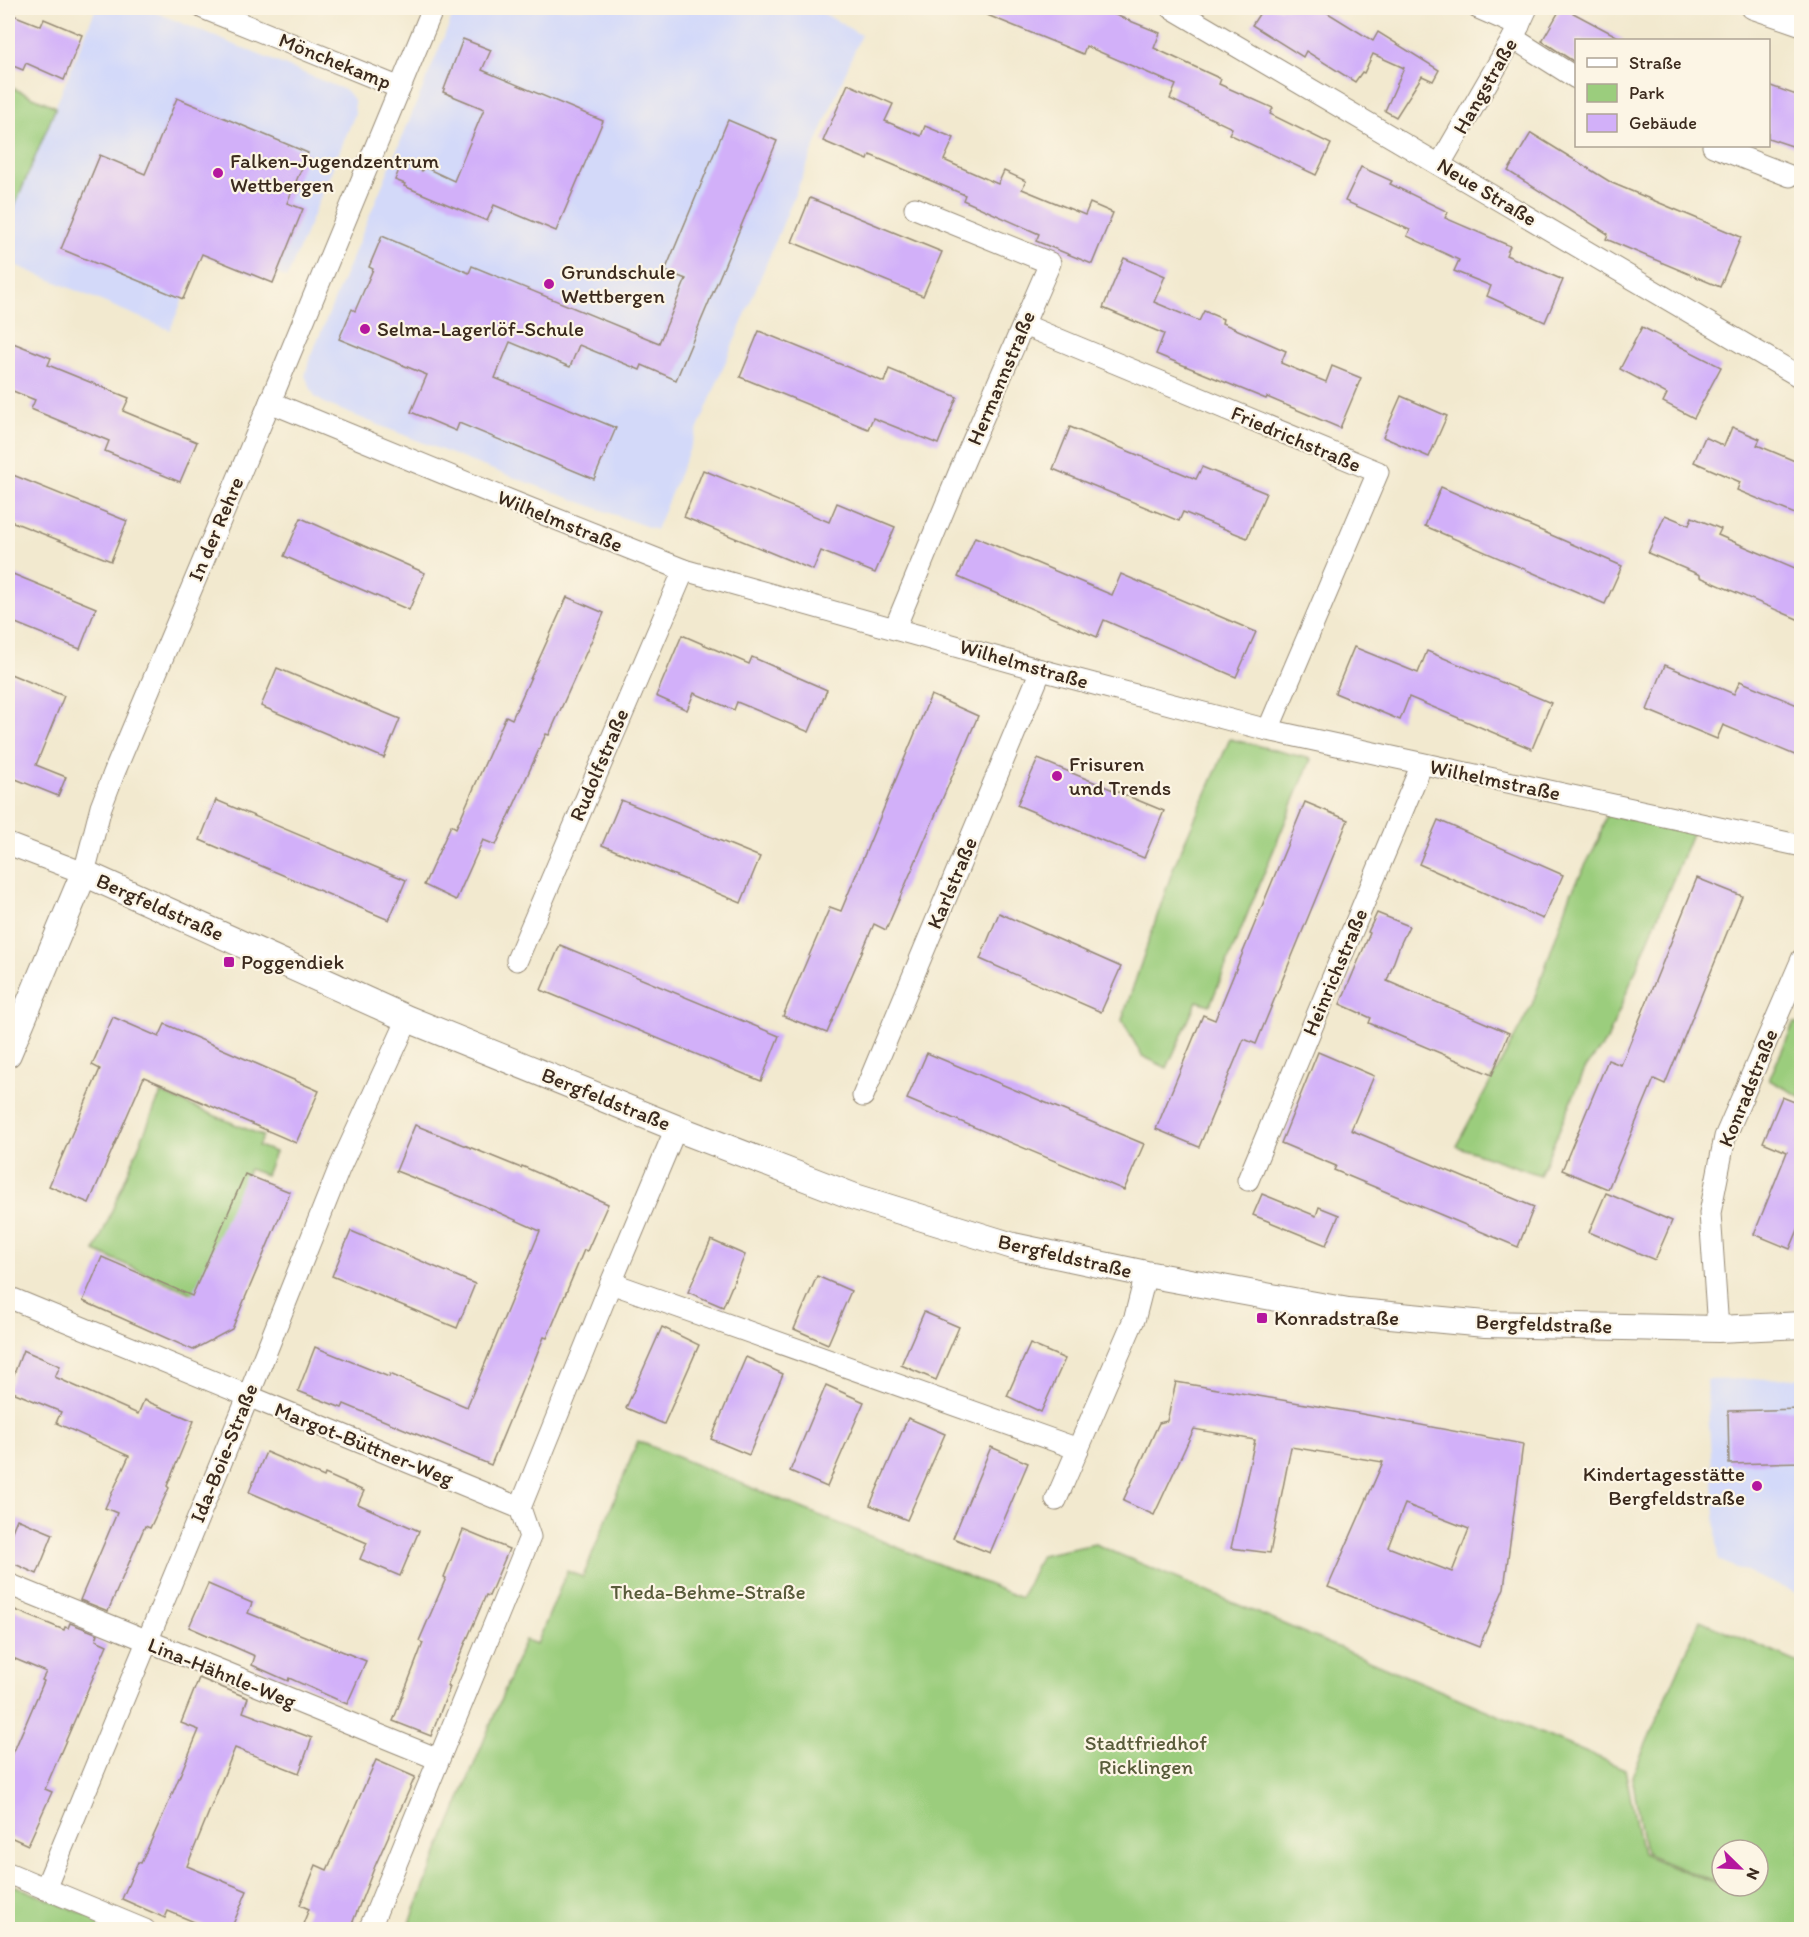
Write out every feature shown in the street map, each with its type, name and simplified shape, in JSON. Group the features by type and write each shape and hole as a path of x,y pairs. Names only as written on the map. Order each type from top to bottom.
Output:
{"street":[{"name":"Mönchekamp","path":"203,8 400,88"},
{"name":"In der Rehre","path":"8,1054 84,873 100,807 433,8"},
{"name":"Neue Straße","path":"1172,8 1802,378"},
{"path":"1478,8 1519,24 1575,77"},
{"path":"1752,8 1802,25"},
{"name":"Hangstraße","path":"1440,164 1519,24"},
{"path":"1716,147 1790,176"},
{"name":"Hermannstraße","path":"895,628 1050,263 915,208"},
{"name":"Friedrichstraße","path":"1024,325 1378,472 1268,730"},
{"name":"Wilhelmstraße","path":"270,402 684,570 1041,670 1268,730 1802,846"},
{"name":"Rudolfstraße","path":"517,960 684,570"},
{"name":"Karlstraße","path":"863,1096 1041,670"},
{"name":"Heinrichstraße","path":"1248,1180 1422,764"},
{"path":"8,844 84,873"},
{"name":"Bergfeldstraße","path":"84,873 408,1019 676,1128 855,1197 1013,1246 1146,1274 1336,1309 1382,1314 1485,1324 1718,1329 1802,1325"},
{"name":"Konradstraße","path":"1718,1329 1710,1213 1725,1137 1802,959"},
{"name":"Ida-Boie-Straße","path":"45,1888 248,1397 339,1169 408,1019"},
{"path":"369,1929 530,1538 520,1508 676,1128"},
{"name":"Bergfeldstraße","path":"1056,1500 1135,1317 1146,1274"},
{"path":"611,1283 1078,1449"},
{"name":"Margot-Büttner-Weg","path":"8,1297 520,1508"},
{"name":"Lina-Hähnle-Weg","path":"8,1584 438,1759"},
{"path":"8,1873 145,1929"}],"shaded area":[{"path":"96,8 145,8 345,90 354,100 355,114 287,278 277,274 303,210 287,203 307,153 177,99 136,197 183,299 170,330 8,262 8,222"},
{"name":"Grundschule Wettbergen","path":"456,8 814,8 861,35 656,530 469,461 326,404 315,397 305,376 309,361"},
{"name":"Kindertagesstätte Bergfeldstraße","path":"1801,1378 1801,1595 1718,1560 1706,1380"}],"green space":[{"path":"8,86 56,107 8,222"},
{"path":"1230,739 1311,759 1210,1005 1197,1001 1167,1068 1142,1056 1122,1020 1174,866"},
{"path":"1606,814 1693,831 1607,1040 1585,1069 1540,1175 1456,1146 1532,1005 1571,893 1599,839"},
{"path":"1794,1023 1801,1025 1801,1097 1769,1080"},
{"path":"161,1093 263,1136 258,1146 275,1152 266,1175 249,1169 195,1295 95,1251"},
{"name":"Stadtfriedhof Ricklingen","path":"638,1441 1021,1598 1041,1555 1095,1544 1625,1769 1642,1854 1710,1882 1710,1898 1770,1898 1770,1838 1710,1838 1710,1880 1645,1853 1632,1776 1700,1620 1801,1664 1801,1929 407,1929 525,1640 537,1644 567,1571 583,1577"},
{"path":"8,1883 121,1929 8,1929"}],"building":[{"path":"970,8 1098,8 1160,33 1154,48 1221,79 1219,84 1273,108 1270,114 1331,144 1316,175 1229,134 1232,128 1170,99 1176,85 1086,46 1083,54"},
{"path":"1263,8 1320,8 1373,41 1378,32 1439,70 1433,81 1422,76 1396,117 1385,111 1404,68 1373,54 1364,73 1362,72 1355,82 1306,51 1303,57 1252,25"},
{"path":"1561,8 1622,39 1575,39 1575,62 1542,41"},
{"path":"8,13 41,26 44,19 82,35 64,80 26,63 23,70 8,64"},
{"path":"463,39 491,50 482,70 603,121 556,231 494,205 487,221 404,186 405,184 395,180 402,162 422,171 424,167 454,181 484,109 443,92"},
{"path":"848,84 893,104 885,121 921,136 925,126 954,138 944,160 998,184 1004,171 1026,181 1022,189 1085,215 1090,203 1113,213 1092,264 1036,241 1039,234 963,200 965,195 870,155 868,160 823,141"},
{"path":"1770,86 1802,97 1802,138 1798,148 1770,139"},
{"path":"177,98 308,153 287,203 303,209 273,283 202,254 183,299 61,249 100,155 145,174"},
{"path":"728,120 777,141 676,380 642,365 640,370 579,345 570,367 510,342 495,378 616,428 594,479 459,423 456,431 411,412 427,375 339,339 352,309 355,311 373,269 369,267 382,236 469,273 472,266 659,343 686,279 665,271"},
{"path":"1531,133 1612,183 1741,237 1720,287 1606,239 1608,234 1508,171"},
{"path":"1361,167 1392,181 1390,184 1448,212 1445,218 1510,246 1506,255 1563,280 1545,322 1487,296 1491,286 1454,271 1459,260 1407,236 1410,230 1345,201"},
{"path":"810,198 942,252 923,296 792,242"},
{"path":"1124,258 1165,276 1154,302 1199,321 1204,311 1223,319 1222,323 1286,351 1281,363 1326,382 1332,366 1361,378 1340,428 1156,354 1164,334 1103,308"},
{"path":"1642,327 1721,367 1694,418 1663,402 1667,394 1620,369"},
{"path":"759,331 884,382 889,369 957,397 938,444 873,418 868,429 740,377"},
{"path":"8,341 51,358 48,365 129,398 123,411 197,442 180,482 105,451 109,441 31,409 35,400 8,389"},
{"path":"1401,396 1447,416 1429,457 1383,437"},
{"path":"1070,427 1196,479 1202,467 1266,493 1247,538 1183,512 1179,521 1053,469"},
{"path":"1732,427 1760,439 1757,445 1802,464 1802,517 1737,490 1740,482 1694,462 1705,437 1724,446"},
{"path":"703,470 829,522 837,503 895,527 875,573 821,551 813,570 684,517"},
{"path":"8,473 127,521 111,561 8,520"},
{"path":"1441,487 1622,566 1605,604 1425,526"},
{"path":"1665,515 1689,525 1692,517 1721,529 1718,535 1802,571 1802,621 1648,553"},
{"path":"301,518 425,573 409,610 284,556"},
{"path":"975,537 1112,595 1121,574 1256,632 1236,677 1104,620 1097,637 958,577"},
{"path":"8,572 96,608 80,649 8,620"},
{"path":"567,597 604,613 496,845 483,840 456,900 424,885 451,825 456,828 506,716 512,719"},
{"path":"682,635 749,664 752,657 827,690 809,732 737,702 734,710 694,693 687,710 656,696"},
{"path":"1354,647 1418,673 1427,651 1551,703 1532,749 1409,697 1400,720 1335,693"},
{"path":"1665,665 1734,694 1740,681 1802,707 1802,758 1723,725 1717,739 1647,710"},
{"path":"277,668 400,719 384,758 261,706"},
{"path":"8,673 64,696 36,765 66,777 58,796 8,776"},
{"path":"931,695 978,716 886,930 874,924 827,1033 783,1016 830,907 841,911"},
{"path":"1038,759 1164,811 1144,858 1017,805"},
{"path":"216,800 406,880 389,920 200,840"},
{"path":"621,800 760,857 741,903 602,845"},
{"path":"1305,802 1348,820 1256,1044 1244,1039 1199,1147 1156,1129 1203,1015 1215,1020"},
{"path":"1438,820 1563,875 1543,919 1419,864"},
{"path":"1697,878 1742,896 1665,1084 1654,1079 1608,1189 1562,1170 1608,1060 1621,1065"},
{"path":"999,913 1121,967 1101,1012 980,959"},
{"path":"1377,913 1409,926 1387,981 1509,1033 1492,1075 1369,1023 1371,1018 1340,1004"},
{"path":"560,945 779,1036 761,1081 541,990"},
{"path":"113,1017 159,1037 165,1024 319,1091 296,1143 144,1077 89,1203 49,1186 100,1069 92,1065"},
{"path":"1318,1052 1374,1076 1351,1130 1534,1207 1518,1247 1334,1170 1336,1166 1281,1143"},
{"path":"927,1053 1144,1144 1124,1190 907,1099"},
{"path":"1782,1097 1802,1105 1802,1220 1790,1249 1754,1234 1787,1152 1763,1142"},
{"path":"415,1125 521,1168 522,1166 608,1204 587,1251 584,1250 547,1338 544,1337 491,1465 344,1404 342,1408 298,1391 315,1347 389,1377 390,1374 467,1407 540,1231 396,1171"},
{"path":"245,1174 290,1192 232,1329 193,1350 83,1301 102,1257 192,1296"},
{"path":"1606,1193 1672,1221 1655,1260 1589,1232"},
{"path":"1262,1194 1316,1216 1319,1207 1339,1215 1326,1245 1253,1215"},
{"path":"351,1231 475,1284 457,1328 332,1276"},
{"path":"711,1240 745,1255 723,1307 688,1292"},
{"path":"817,1276 851,1291 828,1344 794,1329"},
{"path":"924,1312 959,1327 936,1380 901,1365"},
{"path":"662,1327 699,1345 664,1424 626,1408"},
{"path":"1030,1344 1065,1359 1041,1412 1007,1396"},
{"path":"23,1350 60,1366 55,1377 138,1414 144,1400 194,1421 167,1486 169,1488 150,1528 145,1526 108,1611 80,1600 117,1513 105,1508 129,1456 56,1423 61,1412 8,1390"},
{"path":"746,1357 783,1374 749,1455 711,1439"},
{"path":"1176,1382 1523,1444 1504,1588 1479,1647 1328,1587 1383,1462 1291,1447 1270,1553 1231,1548 1255,1440 1194,1429 1154,1515 1123,1501 1159,1423 1167,1421","holes":["1405,1504 1469,1529 1452,1572 1388,1547"]},
{"path":"826,1385 864,1402 827,1487 790,1471"},
{"path":"1802,1409 1802,1462 1729,1464 1728,1411"},
{"path":"908,1418 945,1434 907,1520 870,1505"},
{"path":"991,1447 1028,1463 990,1553 953,1538"},
{"path":"266,1452 364,1491 358,1504 419,1531 400,1576 360,1559 367,1543 249,1492"},
{"path":"17,1519 53,1534 37,1574 8,1561 8,1541"},
{"path":"463,1530 509,1549 489,1596 486,1595 447,1686 450,1687 431,1736 393,1721 423,1643 419,1641 446,1578 444,1577"},
{"path":"208,1584 252,1603 248,1613 366,1661 347,1704 289,1678 288,1681 252,1665 255,1656 189,1627"},
{"path":"8,1607 64,1630 70,1623 98,1634 96,1640 107,1645 45,1789 52,1792 28,1845 8,1836 8,1765 46,1672 8,1656"},
{"path":"199,1678 248,1698 243,1712 312,1738 299,1773 235,1748 187,1866 247,1891 231,1929 211,1929 168,1911 165,1918 122,1899 168,1804 199,1730 181,1723"},
{"path":"376,1760 415,1777 350,1929 301,1929 309,1909 300,1905 316,1865 327,1870"}],"place":[{"name":"Falken-Jugendzentrum Wettbergen","path":"218,173"},
{"name":"Grundschule Wettbergen","path":"549,284"},
{"name":"Selma-Lagerlöf-Schule","path":"365,329"},
{"name":"Frisuren und Trends","path":"1057,776"},
{"name":"Poggendiek","path":"229,962"},
{"name":"Konradstraße","path":"1262,1318"},
{"name":"Kindertagesstätte Bergfeldstraße","path":"1757,1486"}],"park label":[{"name":"Theda-Behme-Straße","path":"708,1592"}]}
